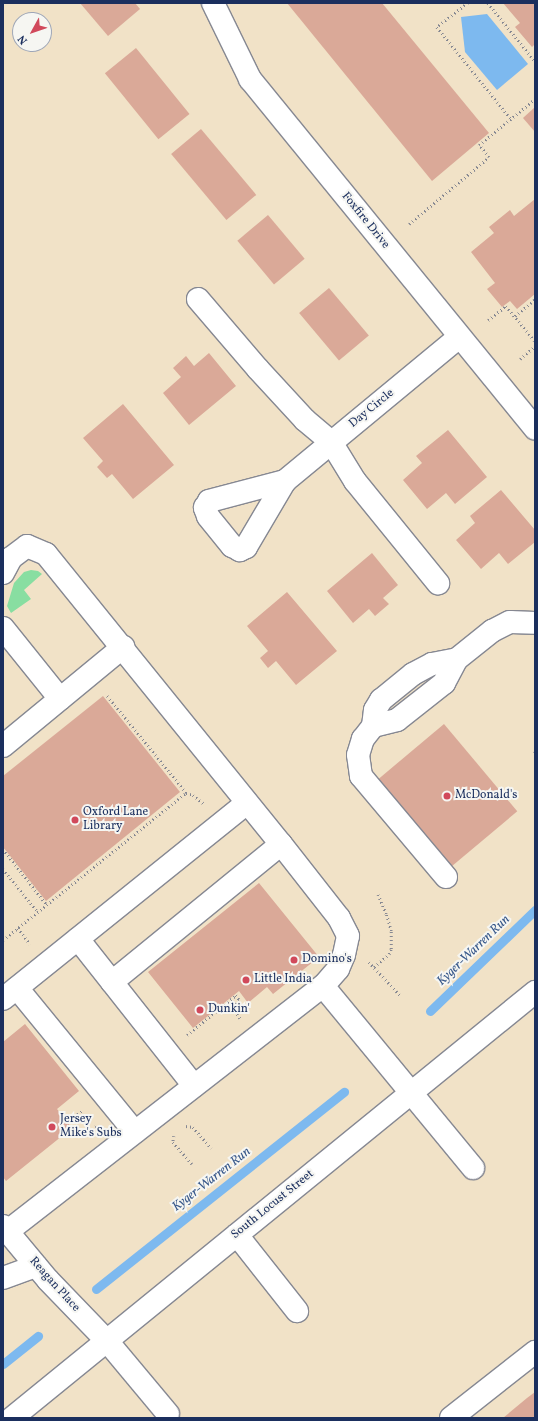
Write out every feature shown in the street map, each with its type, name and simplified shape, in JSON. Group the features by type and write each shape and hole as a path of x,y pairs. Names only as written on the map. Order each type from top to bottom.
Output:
{"street":[{"name":"Foxfire Drive","path":"213,3 250,79 459,338 528,406 535,429"},
{"path":"198,299 258,369 306,420 331,442 355,481 438,582"},
{"name":"Day Circle","path":"285,481 459,338"},
{"path":"3,573 11,558 28,546 46,554 123,647 281,844 339,918 348,936 344,955 338,969 323,986 108,1154 5,1229"},
{"path":"446,877 361,776 358,755 363,739 374,726 397,720 444,683 457,659 492,631 510,622 535,623"},
{"path":"3,628 60,699"},
{"path":"3,746 123,647"},
{"path":"135,1132 10,993 248,803"},
{"path":"112,982 281,844"},
{"path":"78,939 194,1086"},
{"path":"323,986 474,1168"},
{"name":"South Locust Street","path":"12,1418 411,1092 534,994"},
{"name":"Reagan Place","path":"5,1229 48,1280 107,1341 168,1414"},
{"path":"237,1235 297,1311"},
{"path":"3,1278 36,1266"},
{"path":"450,1418 535,1352"}],"path":[{"path":"468,3 437,27 511,119"},
{"path":"488,3 535,61"},
{"path":"409,224 489,157 479,145 535,99"},
{"path":"514,316 535,299"},
{"path":"488,320 506,306 535,341"},
{"path":"520,359 535,346"},
{"path":"104,693 186,793 193,795 207,807"},
{"path":"3,940 186,793"},
{"path":"3,849 47,905"},
{"path":"3,870 38,912"},
{"path":"374,967 389,954 391,948 391,931 378,895"},
{"path":"18,928 31,945"},
{"path":"364,960 369,962 400,995"},
{"path":"183,1038 236,995 240,1001 232,1008 240,1018"},
{"path":"68,1122 85,1109"},
{"path":"98,1124 89,1132 108,1154"},
{"path":"181,1126 193,1127 211,1148"},
{"path":"175,1131 173,1142 192,1164"}],"green space":[{"path":"31,570 38,571 42,574 24,590 31,599 11,613 7,606 14,583 24,572"}],"water":[{"path":"487,14 528,64 497,90 465,52 461,17"}],"building":[{"path":"80,3 135,3 140,9 108,36"},
{"path":"287,3 382,3 489,133 432,181"},
{"path":"503,3 535,3 535,44 532,47 515,27 520,23"},
{"path":"136,48 189,114 158,139 105,73"},
{"path":"535,107 535,132 523,118"},
{"path":"201,129 256,195 226,220 171,154"},
{"path":"535,199 535,294 517,309 510,301 502,307 487,289 495,283 471,252 494,233 489,227 510,210 514,216"},
{"path":"268,215 305,259 274,284 237,241"},
{"path":"329,288 369,335 339,361 299,313"},
{"path":"209,353 236,386 189,425 163,393 181,377 173,368 186,356 194,366"},
{"path":"123,404 174,465 133,499 112,474 107,478 97,467 103,461 83,438"},
{"path":"448,430 487,477 455,504 446,493 427,509 403,480 422,463 416,456"},
{"path":"501,490 535,530 535,542 508,564 499,553 481,569 456,540 475,523 470,516"},
{"path":"372,553 398,585 383,598 389,604 375,616 369,609 353,623 327,591"},
{"path":"287,592 337,651 296,685 276,661 268,668 260,658 268,651 247,626"},
{"name":"Oxford Lane Library","path":"103,696 180,792 46,901 3,847 3,776"},
{"name":"McDonald's","path":"444,724 517,811 449,869 376,781"},
{"path":"259,883 319,957 273,994 267,987 248,1003 239,991 193,1028 148,972"},
{"path":"25,1024 79,1091 57,1109 72,1128 6,1181 3,1177 3,1042"},
{"path":"535,1392 535,1418 503,1418 527,1398"}],"waterway":[{"name":"Kyger-Warren Run","path":"430,1011 535,910"},
{"name":"Kyger-Warren Run","path":"96,1289 344,1092"},
{"name":"Kyger-Warren Run","path":"3,1364 38,1336"}],"place":[{"name":"McDonald's","path":"447,796"},
{"name":"Oxford Lane Library","path":"75,820"},
{"name":"Domino's","path":"294,960"},
{"name":"Little India","path":"246,980"},
{"name":"Dunkin'","path":"200,1010"},
{"name":"Jersey Mike's Subs","path":"52,1127"}]}
